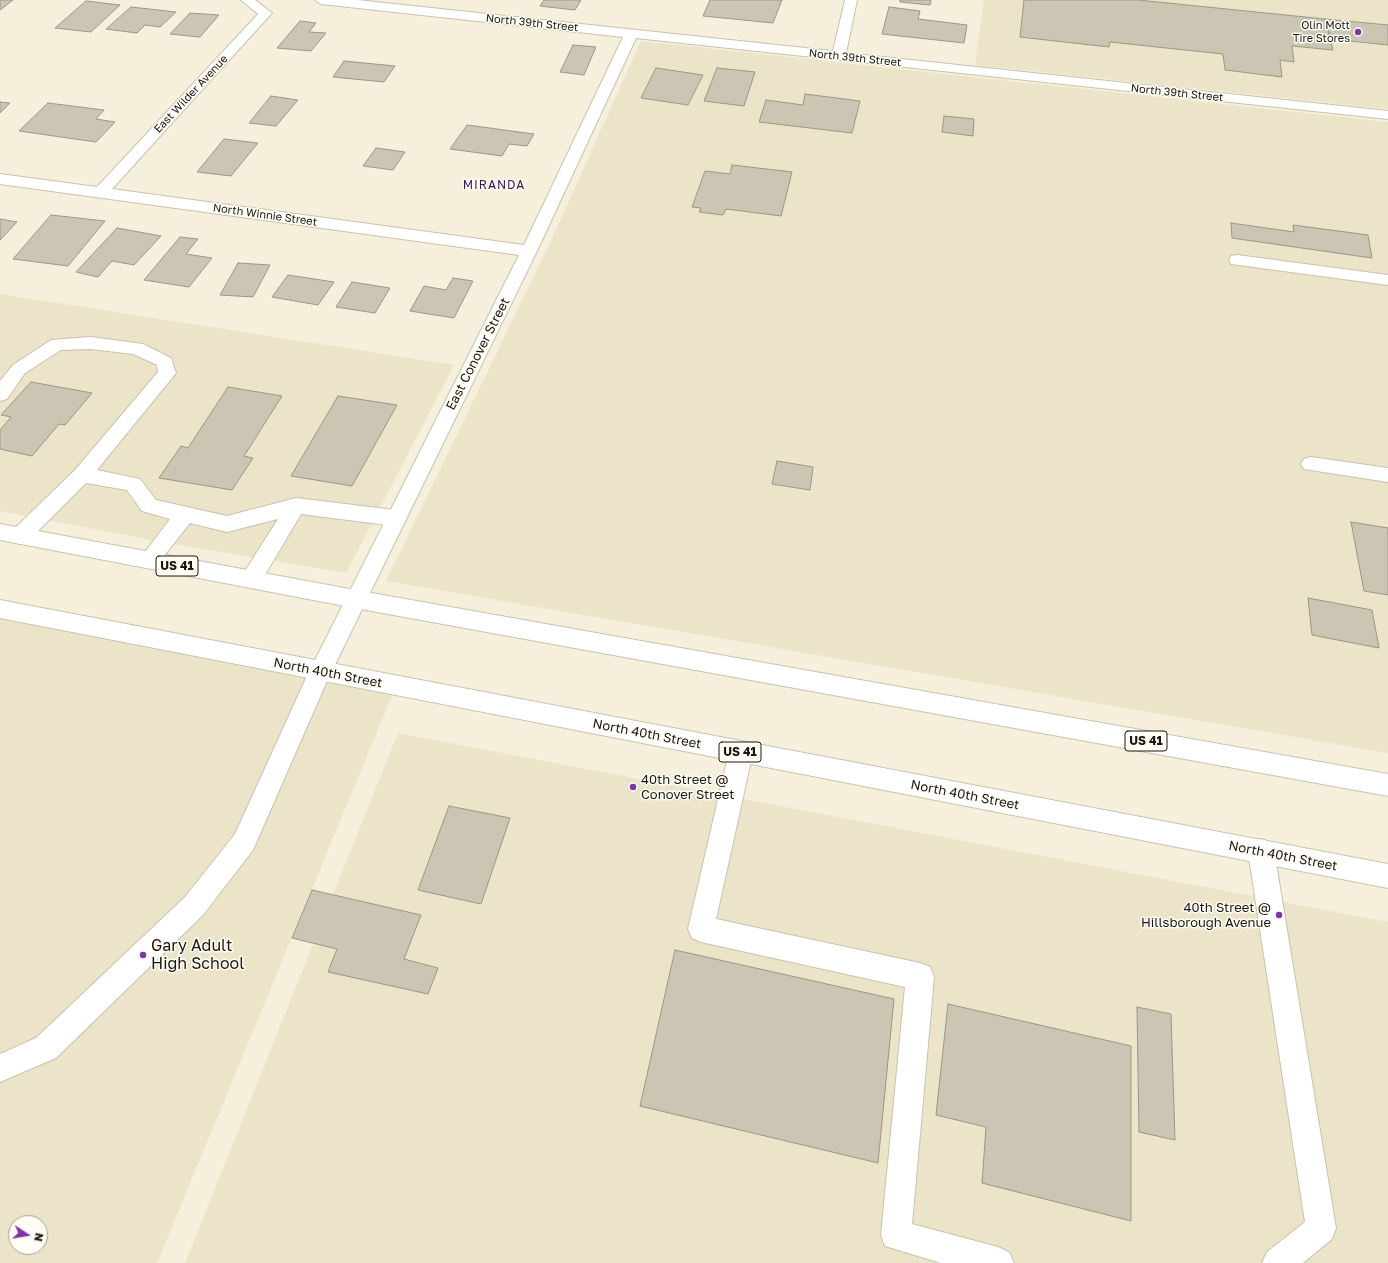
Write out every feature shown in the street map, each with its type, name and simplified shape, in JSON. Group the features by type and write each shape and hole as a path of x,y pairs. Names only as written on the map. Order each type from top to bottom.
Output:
{"street":[{"name":"East Wilder Avenue","path":"100,193 266,13 247,0"},
{"name":"North 39th Street","path":"321,0 474,11 631,34 1388,115"},
{"path":"839,56 852,0"},
{"name":"East Conover Street","path":"0,1068 46,1048 194,906 244,842 320,672 529,251 631,34"},
{"name":"North Winnie Street","path":"0,179 529,251"},
{"path":"1237,260 1388,280"},
{"path":"0,394 19,370 57,344 91,343 137,348 165,362 167,373 82,475 10,534"},
{"path":"1312,464 1388,475"},
{"path":"82,475 133,484 149,506 227,524 296,506 396,518"},
{"path":"251,580 296,506"},
{"path":"149,560 186,514"},
{"name":"US 41","path":"10,534 355,599 1388,785"},
{"name":"North 40th Street","path":"0,609 320,672 1388,876"},
{"path":"741,752 701,929 920,978 896,1235 998,1263"},
{"path":"1261,851 1321,1228 1278,1263"}],"shaded area":[{"path":"984,0 1388,0 1388,109 975,65"},
{"path":"641,41 1388,122 1388,753 386,581 549,245"},
{"path":"0,294 454,365 346,573 157,541 0,511"},
{"name":"Gary Adult High School","path":"0,609 396,686 157,1263 0,1263"},
{"path":"398,733 1388,922 1388,1263 185,1263"}],"building":[{"path":"0,0 13,0 0,10"},
{"path":"544,0 581,0 575,10 540,6"},
{"path":"710,0 782,0 773,23 703,16"},
{"path":"900,0 931,0 930,5 900,2"},
{"path":"1024,0 1138,0 1325,19 1333,50 1292,46 1294,62 1280,60 1282,77 1225,70 1223,54 1110,42 1109,47 1020,37"},
{"path":"86,1 120,5 91,32 55,28"},
{"path":"131,7 176,12 160,27 145,25 137,33 106,29"},
{"path":"889,7 920,11 918,19 967,25 964,43 882,34"},
{"path":"190,13 219,15 200,37 170,34"},
{"name":"Olin Mott Tire Stores","path":"1325,19 1388,25 1388,45 1331,39"},
{"path":"300,21 316,23 309,32 326,33 311,51 277,48"},
{"path":"573,45 596,47 584,75 560,72"},
{"path":"344,61 395,66 384,82 333,77"},
{"path":"656,68 703,75 688,105 641,98"},
{"path":"717,68 755,72 744,106 704,101"},
{"path":"805,94 860,101 852,133 759,122 766,100 803,105"},
{"path":"271,96 298,100 276,126 249,123"},
{"path":"0,102 10,103 0,113"},
{"path":"48,103 104,110 96,119 115,122 96,142 19,131"},
{"path":"944,116 974,119 973,136 942,132"},
{"path":"467,125 534,134 527,146 509,144 502,156 450,149"},
{"path":"224,139 258,143 231,176 197,172"},
{"path":"376,148 405,152 393,170 363,166"},
{"path":"732,165 792,172 781,216 726,209 723,215 699,212 701,208 692,207 705,171 730,174"},
{"path":"51,215 105,221 68,266 13,259"},
{"path":"0,219 17,222 0,240"},
{"path":"1231,223 1294,232 1293,225 1368,235 1372,258 1232,238"},
{"path":"117,228 161,236 134,265 112,261 98,277 76,272"},
{"path":"180,237 198,239 186,254 212,258 189,287 144,280"},
{"path":"238,263 270,265 253,297 220,295"},
{"path":"288,275 334,282 318,305 272,297"},
{"path":"453,278 473,281 454,318 410,311 424,286 446,290"},
{"path":"352,282 390,288 375,313 336,307"},
{"path":"31,382 92,393 65,425 59,424 32,456 0,449 0,430 11,417 1,415"},
{"path":"228,387 282,396 244,456 253,458 232,490 159,478 181,446 188,448"},
{"path":"338,396 397,405 352,486 291,476"},
{"path":"777,461 813,467 810,490 772,484"},
{"path":"1351,522 1388,528 1388,595 1364,591"},
{"path":"1308,598 1372,610 1379,648 1312,635"},
{"path":"449,806 510,818 481,904 418,890"},
{"path":"312,890 421,915 404,959 438,968 428,994 328,972 337,949 292,938"},
{"path":"675,950 894,999 878,1163 640,1106"},
{"path":"948,1004 1131,1046 1131,1221 982,1183 986,1127 936,1115"},
{"path":"1137,1007 1171,1014 1175,1140 1139,1132"}],"place":[{"name":"Olin Mott Tire Stores","path":"1358,32"},
{"name":"40th Street @ Conover Street","path":"633,787"},
{"name":"40th Street @ Hillsborough Avenue","path":"1279,915"},
{"name":"Gary Adult High School","path":"143,955"}],"district":[{"name":"MIRANDA","path":"494,185"}]}
